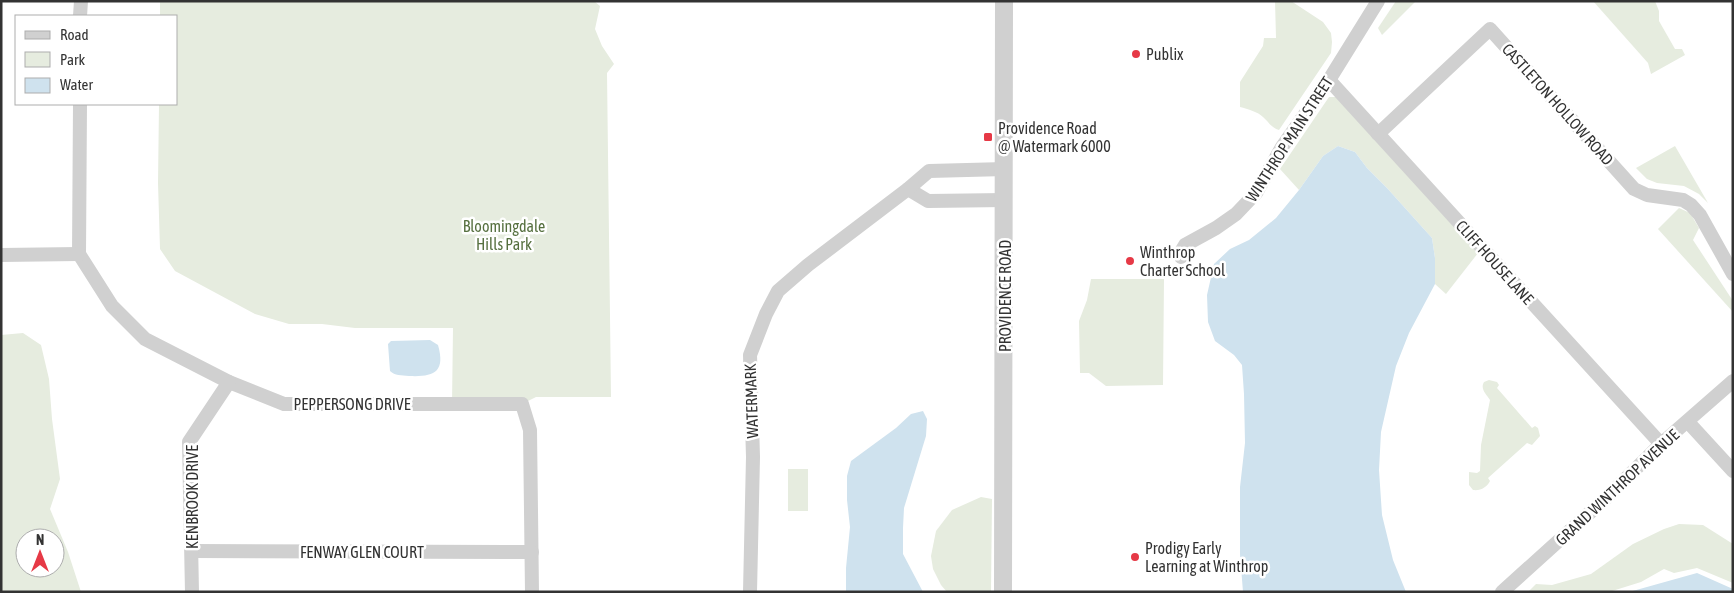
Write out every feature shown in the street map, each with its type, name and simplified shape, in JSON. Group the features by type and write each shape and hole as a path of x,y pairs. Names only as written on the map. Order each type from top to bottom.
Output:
{"street":[{"path":"80,15 81,1"},
{"name":"PROVIDENCE ROAD","path":"1003,592 1004,1"},
{"name":"WINTHROP MAIN STREET","path":"1181,257 1182,250 1186,245 1226,222 1247,204 1263,181 1286,140 1329,80 1378,1"},
{"name":"CASTLETON HOLLOW ROAD","path":"1378,134 1490,29 1634,188 1647,195 1683,200 1692,205 1700,215 1733,274"},
{"name":"CLIFF HOUSE LANE","path":"1329,80 1661,444"},
{"path":"1,255 79,254 80,105"},
{"name":"WATERMARK","path":"750,592 753,457 750,355 766,314 778,291 826,250 929,171 1005,169"},
{"path":"908,188 928,201 1005,200"},
{"name":"PEPPERSONG DRIVE","path":"79,254 112,306 145,339 229,382 284,404 522,404 530,430 532,592"},
{"name":"GRAND WINTHROP AVENUE","path":"1502,592 1606,498 1661,444 1733,381"},
{"name":"KENBROOK DRIVE","path":"192,592 189,442 229,382"},
{"path":"1688,422 1733,471"},
{"name":"FENWAY GLEN COURT","path":"192,552 532,552"}],"green space":[{"name":"Bloomingdale Hills Park","path":"160,1 594,1 600,6 595,29 602,46 614,64 607,73 611,397 536,397 522,404 452,404 453,328 355,328 322,324 289,324 255,314 175,271 160,249 158,183 159,105 178,105 178,15 160,15"},
{"path":"1275,1 1291,1 1323,22 1331,33 1332,42 1331,53 1279,130 1258,114 1240,107 1240,82 1263,46 1264,38 1276,38"},
{"path":"1396,1 1416,1 1382,35 1378,28"},
{"path":"1593,1 1655,1 1659,11 1659,21 1675,49 1682,49 1685,55 1651,74 1648,63"},
{"path":"1329,97 1336,97 1478,253 1446,294 1435,284 1435,258 1432,238 1367,168 1355,152 1338,146 1323,156 1299,190 1280,169"},
{"path":"1675,146 1708,203 1699,194 1684,186 1657,183 1647,179 1636,168"},
{"path":"1679,208 1690,213 1699,228 1693,240 1733,301 1733,312 1658,229"},
{"path":"1091,279 1164,279 1163,385 1106,386 1089,373 1080,373 1079,321 1087,300"},
{"path":"23,333 41,345 49,379 60,479 50,509 58,528 15,528 15,578 65,578 65,545 81,592 1,592 1,335"},
{"path":"1489,380 1497,382 1499,385 1497,388 1532,428 1535,426 1538,428 1540,436 1532,445 1527,443 1488,478 1490,481 1485,487 1473,490 1469,485 1469,472 1477,473 1480,471 1481,445 1490,400 1483,387 1484,382"},
{"path":"788,469 808,469 808,511 788,511"},
{"path":"981,497 992,499 991,592 947,592 933,569 931,556 936,531 952,510"},
{"path":"1679,524 1703,525 1733,544 1733,583 1697,568 1674,573 1664,569 1641,582 1609,592 1528,592 1536,584 1552,585 1591,574 1633,544"}],"water":[{"path":"1338,146 1355,152 1367,168 1432,238 1435,258 1435,284 1409,333 1396,366 1381,432 1379,470 1382,515 1393,560 1406,592 1243,592 1240,554 1240,487 1245,443 1242,365 1234,355 1215,341 1208,322 1207,295 1214,264 1230,249 1249,240 1276,218 1323,156"},
{"path":"430,340 438,345 440,354 439,367 436,371 425,376 409,376 394,374 390,371 388,344 391,341"},
{"path":"923,411 927,419 926,436 904,508 903,554 923,592 846,592 850,527 847,476 851,461 896,428 911,414"},
{"path":"1697,573 1733,589 1733,592 1629,592"}],"place":[{"name":"Publix","path":"1136,54"},
{"name":"Providence Road @ Watermark 6000","path":"988,137"},
{"name":"Winthrop Charter School","path":"1130,261"},
{"name":"Prodigy Early Learning at Winthrop","path":"1135,557"}]}
